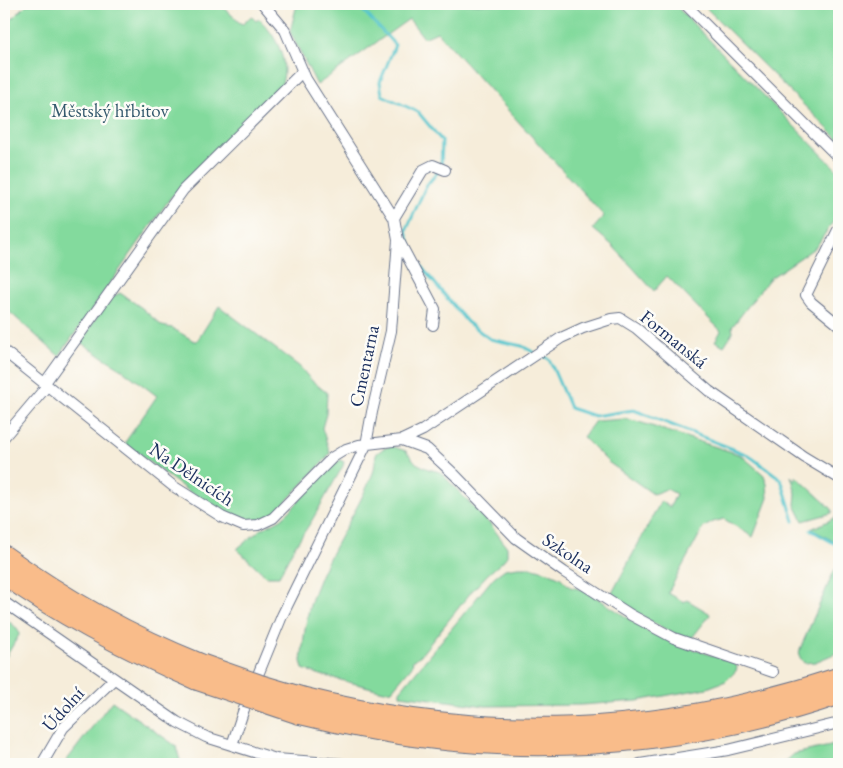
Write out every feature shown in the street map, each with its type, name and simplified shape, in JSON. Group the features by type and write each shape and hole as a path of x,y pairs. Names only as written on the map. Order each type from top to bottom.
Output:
{"highway":[{"path":"4,555 46,584 199,672"},
{"path":"4,575 39,599 88,628 138,654 383,732 453,742 502,744 583,744 648,739 716,728 790,710 839,695"},
{"path":"300,706 362,711 485,727 563,728 629,724 683,716 786,694 839,677"}],"street":[{"name":"Cmentarna","path":"232,746 244,709 282,616 366,446 391,331 398,240 394,218 306,79 285,30 263,4"},
{"path":"685,4 839,158"},
{"path":"4,437 46,385 184,190 303,71"},
{"path":"394,218 424,170 433,165 445,170"},
{"path":"839,228 806,295 811,302 839,325"},
{"path":"398,240 434,309 433,326"},
{"name":"Formanská","path":"402,440 423,430 561,338 583,328 620,318 636,328 709,391 804,457 839,478"},
{"name":"Na Dělnicích","path":"4,351 173,486 222,517 246,526 261,525 274,518 337,454 352,447 366,446"},
{"path":"423,430 427,449"},
{"name":"Szkolna","path":"366,446 402,440 427,449 516,538 614,604 674,638 773,672"},
{"path":"4,602 177,722 206,736 232,746 276,758 323,764 344,764"},
{"name":"Údolní","path":"42,764 63,728 114,680"},
{"path":"640,764 728,750 839,722"}],"green space":[{"name":"Městský hřbitov","path":"27,4 220,4 240,23 243,24 251,16 256,21 259,19 278,44 284,64 282,84 277,94 171,197 59,356 4,307 4,27"},
{"path":"297,4 674,4 839,172 839,213 816,247 769,279 732,327 733,332 724,346 715,341 721,331 667,276 654,291 612,245 593,229 604,216 437,32 424,38 409,19 317,85 290,32"},
{"path":"702,4 839,4 839,140"},
{"path":"120,293 142,308 162,326 172,328 194,341 197,341 219,306 300,367 311,380 327,393 326,414 322,428 330,453 275,513 264,519 248,520 220,511 188,491 126,445 126,441 157,396 116,365 80,342 110,298"},
{"path":"625,419 741,455 764,475 767,484 768,498 753,537 724,519 713,522 703,528 668,593 684,602 687,600 710,615 691,639 659,626 611,595 661,501 670,507 676,494 667,489 653,494 608,462 583,437 595,421"},
{"path":"391,446 406,451 416,463 440,472 490,524 507,547 507,556 472,591 420,656 413,660 412,666 392,690 384,691 303,669 301,661 309,607 321,575 367,488 374,471 376,454 384,448"},
{"path":"340,460 344,462 343,466 279,576 266,576 238,548 260,530 281,519 322,474"},
{"path":"791,476 796,482 795,476 798,478 832,509 832,513 803,521 795,505 796,493"},
{"path":"839,516 839,544 811,529"},
{"path":"839,565 839,652 815,662 804,663 799,656 800,649 834,571"},
{"path":"530,567 561,578 570,587 585,590 649,632 669,641 735,663 736,671 726,681 707,688 637,701 581,705 486,706 400,695 400,691 494,577 505,569"},
{"path":"4,618 16,627 19,635 4,660"},
{"path":"112,701 176,746 181,764 64,764"},
{"path":"839,744 839,764 783,764 794,754"}],"waterway":[{"path":"357,4 395,45 380,82 382,95 418,112 442,141 441,168 426,186 406,231 414,258 467,322 490,339 522,346 535,353"},
{"path":"541,355 549,359 570,408 594,416 634,410 748,455 781,479 794,521"},
{"path":"811,530 839,546"}]}
